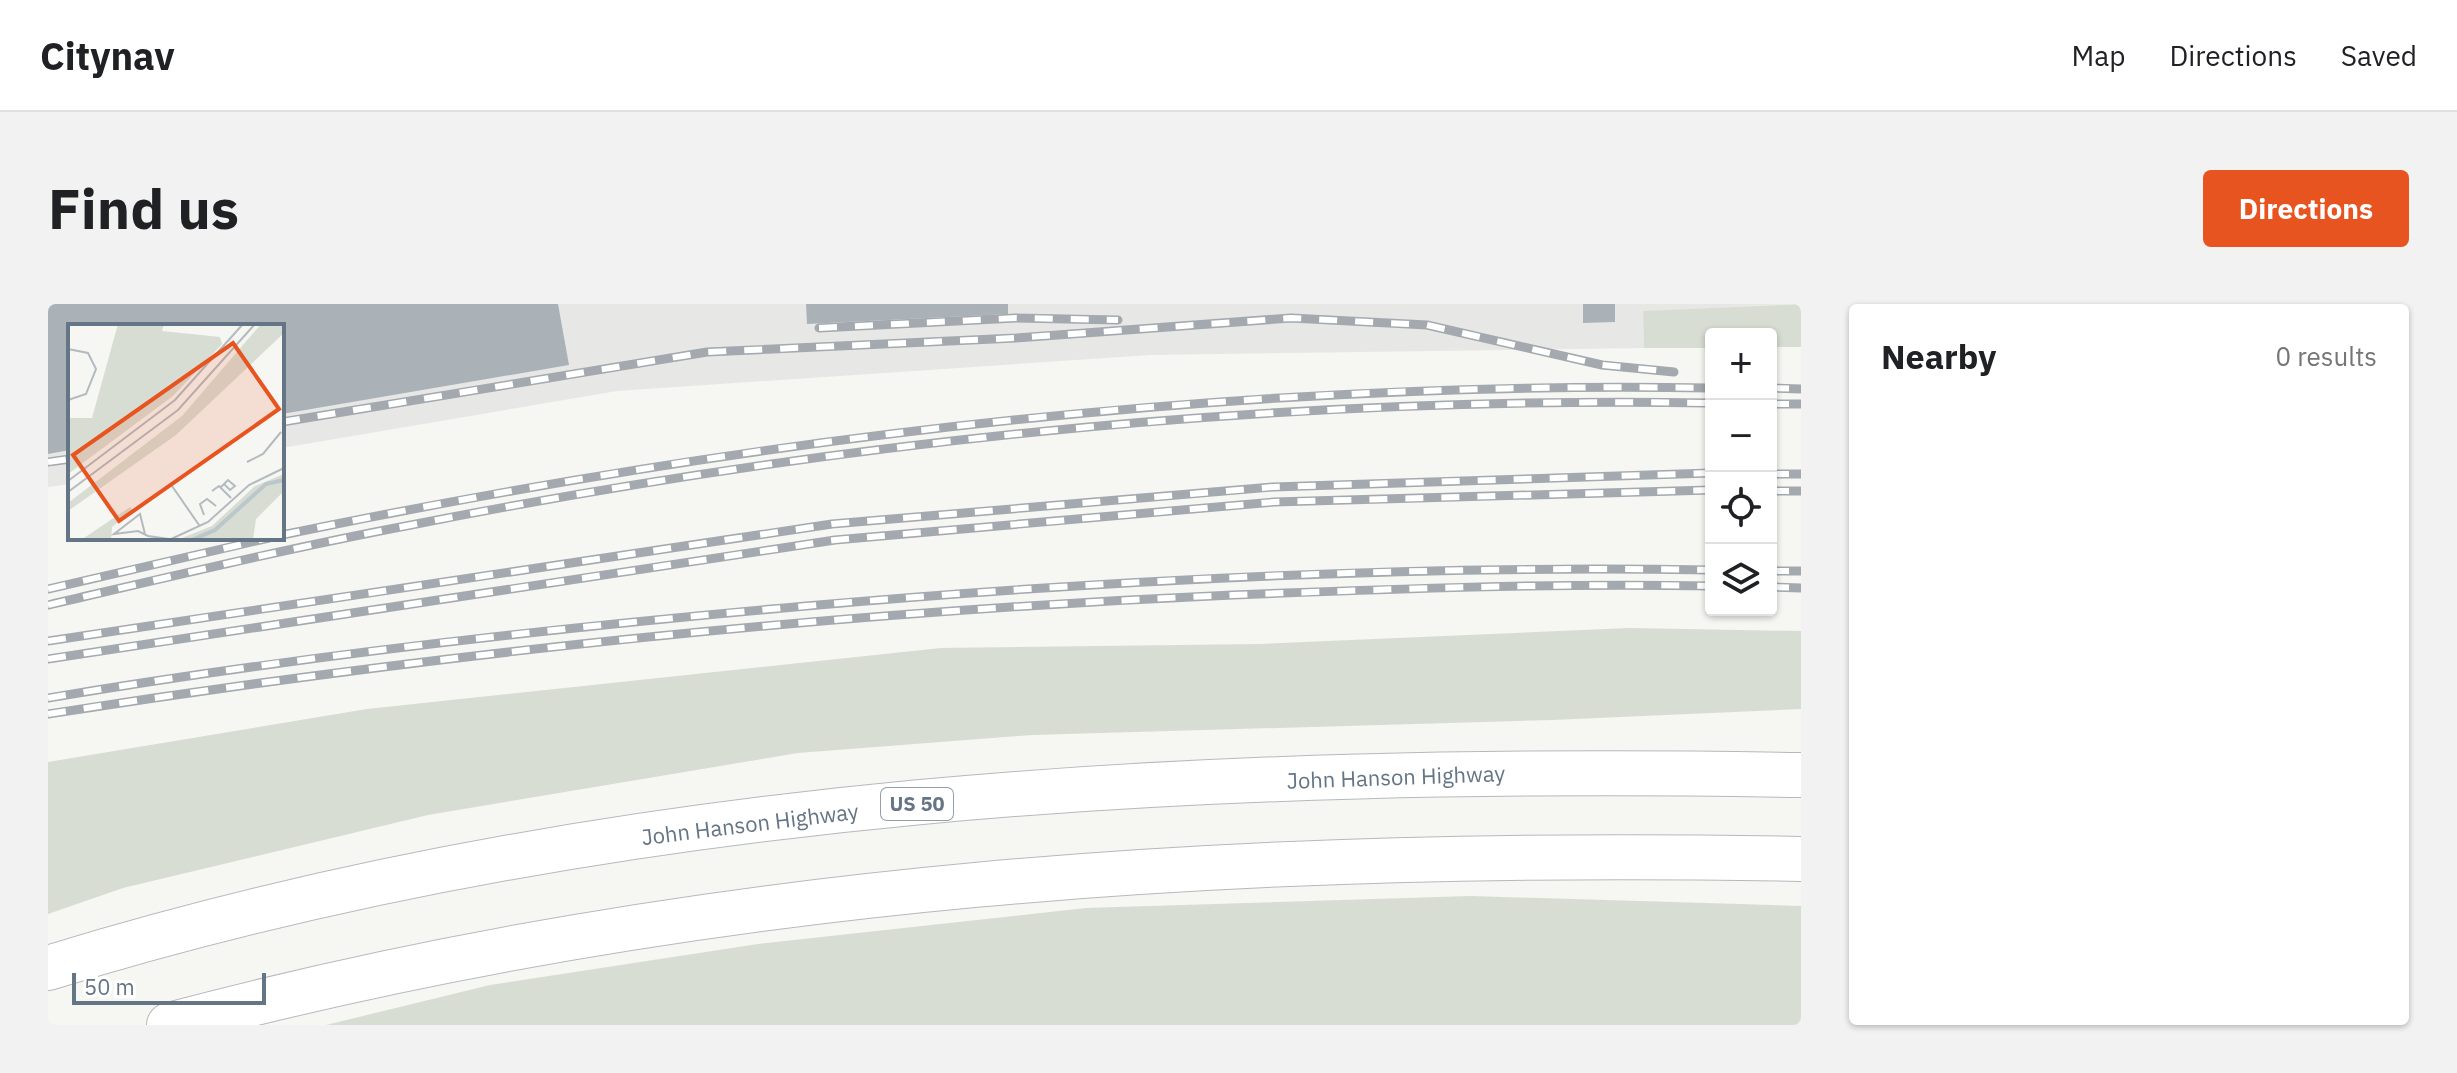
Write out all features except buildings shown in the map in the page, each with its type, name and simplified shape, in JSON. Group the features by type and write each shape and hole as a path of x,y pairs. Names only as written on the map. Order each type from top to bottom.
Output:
{"highway":[{"name":"John Hanson Highway","path":"48,968 241,915 422,875 612,842 800,816 998,796 1339,777 1533,773 1801,775"},
{"path":"169,1025 490,950 671,919 855,895 1130,872 1330,864 1582,858 1801,859"}],"shaded area":[{"path":"48,304 1790,304 1643,312 1644,348 1150,355 617,391 284,448 284,324 68,324 68,484 48,487"},
{"path":"1801,304 1801,347 1777,347 1777,328 1705,328 1705,348 1644,348 1643,311"},
{"path":"1629,628 1801,631 1801,709 1552,720 1032,735 798,753 428,815 123,888 48,914 48,762 367,709 941,648 1260,644"},
{"path":"1471,896 1801,906 1801,1025 326,1025 490,985 758,944 1086,908"}],"railway":[{"path":"819,328 1016,318 1118,320"},
{"path":"284,422 707,352 1016,338 1291,318 1427,325 1602,365 1674,372"},
{"path":"284,535 636,470 992,422 1172,405 1351,394 1531,388 1705,388"},
{"path":"1777,388 1801,389"},
{"path":"48,605 274,553 572,495 895,448 1221,416 1384,407 1705,403"},
{"path":"1777,404 1801,404"},
{"path":"48,462 68,459"},
{"path":"48,641 832,524 1273,487 1705,473"},
{"path":"1777,474 1801,474"},
{"path":"48,659 835,540 1274,502 1705,490"},
{"path":"1777,491 1801,491"},
{"path":"48,589 260,540"},
{"path":"48,698 426,644 919,597 1145,582 1371,572 1705,570"},
{"path":"1777,571 1801,571"},
{"path":"48,714 491,654 935,612 1233,595 1532,586 1705,586"},
{"path":"1777,587 1801,588"}]}
